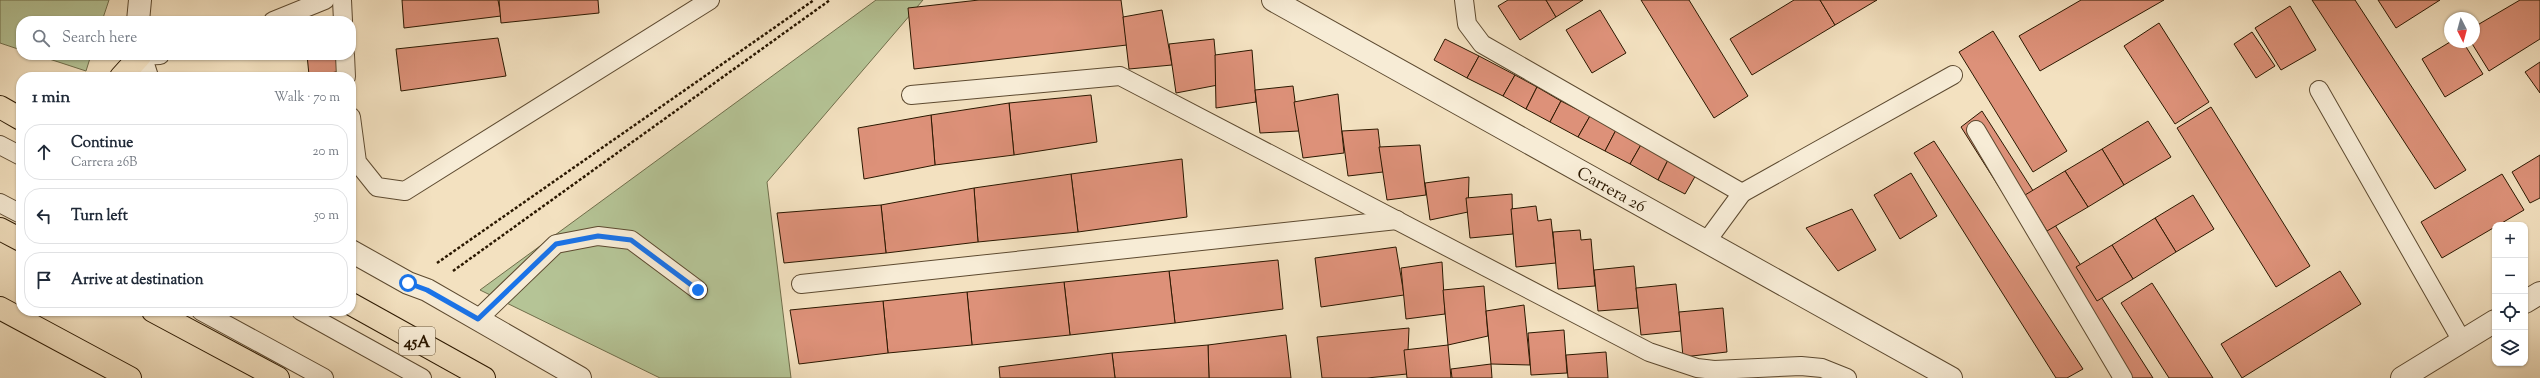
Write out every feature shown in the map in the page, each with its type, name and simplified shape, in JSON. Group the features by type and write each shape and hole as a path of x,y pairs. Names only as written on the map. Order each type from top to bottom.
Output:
{"highway":[{"path":"127,72 142,60"},
{"path":"0,99 16,104"},
{"path":"0,107 16,116"},
{"path":"0,229 16,237"},
{"name":"45A","path":"356,307 484,378"},
{"path":"0,308 130,378"},
{"path":"162,316 278,378"}],"street":[{"path":"138,16 140,0"},
{"name":"Carrera 26","path":"1278,1 1951,378"},
{"path":"147,60 147,72"},
{"path":"356,254 478,319 580,378"},
{"path":"2528,300 2540,293"},
{"path":"2402,378 2492,323"}],"lane":[{"path":"285,16 325,0"},
{"path":"342,0 343,16"},
{"path":"356,154 357,162 377,187 405,191 710,0"},
{"path":"1464,0 1467,24 1482,44 1742,194"},
{"path":"345,60 346,72"},
{"path":"1706,242 1742,194 1953,75"},
{"path":"910,95 1120,76 1649,352 1679,363 1714,370 1801,366 1822,368 1847,378"},
{"path":"2319,90 2462,341"},
{"path":"1976,130 2123,378"},
{"path":"0,145 16,153"},
{"path":"0,203 16,211"},
{"path":"801,284 1397,220"},
{"path":"478,319 556,244 598,236 631,240 698,290"},
{"path":"210,316 324,378"},
{"path":"310,316 422,378"}],"path":[{"path":"417,286 814,0"},
{"path":"417,286 830,0"}],"green space":[{"path":"0,0 109,0 104,16 16,16 16,48 0,43"},
{"path":"876,0 923,0 767,182 791,378 660,378 480,290"},
{"path":"52,60 89,60 86,71"}],"building":[{"path":"402,0 498,0 501,16 404,28"},
{"path":"499,0 598,0 599,13 501,23"},
{"path":"979,0 1121,0 1127,45 914,69 908,8"},
{"path":"1508,0 1546,0 1556,17 1520,40 1498,6"},
{"path":"1546,0 1583,0 1556,17"},
{"path":"1641,0 1689,0 1748,96 1714,118"},
{"path":"1794,0 1820,0 1835,25 1752,75 1730,39"},
{"path":"1820,0 1877,0 1835,25"},
{"path":"2081,0 2164,0 2040,71 2019,36"},
{"path":"2312,0 2355,0 2466,170 2435,189"},
{"path":"2378,0 2440,0 2396,28"},
{"path":"2520,0 2540,0 2540,39 2489,71 2475,48 2480,48 2480,23"},
{"path":"2290,6 2316,50 2281,70 2255,28"},
{"path":"1162,10 1172,65 1129,69 1123,17"},
{"path":"1600,10 1626,53 1592,73 1566,30"},
{"path":"2159,23 2209,102 2175,124 2124,46"},
{"path":"1993,31 2067,151 2033,172 1959,52"},
{"path":"2252,32 2275,66 2256,78 2234,44"},
{"path":"498,38 506,76 401,91 396,49"},
{"path":"1214,39 1218,85 1176,93 1169,44"},
{"path":"1445,39 1479,56 1467,78 1434,60"},
{"path":"2444,46 2444,48 2467,48 2483,74 2445,97 2422,59"},
{"path":"1252,50 1256,102 1216,108 1215,55"},
{"path":"1479,56 1515,75 1503,96 1467,78"},
{"path":"308,60 337,60 338,72 309,72"},
{"path":"2540,62 2540,93 2525,72"},
{"path":"1515,75 1537,87 1526,109 1503,96"},
{"path":"1293,86 1299,131 1260,133 1255,90"},
{"path":"1537,87 1561,101 1550,122 1526,109"},
{"path":"1338,94 1344,153 1303,158 1294,102"},
{"path":"1091,95 1097,142 1014,155 1009,103"},
{"path":"1561,101 1590,116 1578,137 1550,122"},
{"path":"1009,103 1014,155 935,165 931,115"},
{"path":"2211,107 2310,266 2276,287 2177,128"},
{"path":"1982,111 2153,378 2120,378 1961,127"},
{"path":"931,115 935,165 864,179 858,128"},
{"path":"1590,116 1616,130 1605,151 1578,137"},
{"path":"2148,121 2171,157 2124,185 2102,149"},
{"path":"1378,129 1383,172 1348,176 1342,131"},
{"path":"1616,130 1642,143 1630,164 1605,151"},
{"path":"1934,141 2083,369 2067,378 2056,378 1914,153"},
{"path":"1642,143 1669,158 1658,180 1630,164"},
{"path":"1420,145 1426,195 1387,200 1379,147"},
{"path":"2102,149 2124,185 2088,207 2065,171"},
{"path":"2540,155 2540,198 2530,203 2512,172"},
{"path":"1669,158 1697,173 1685,194 1658,180"},
{"path":"1182,159 1187,217 1078,232 1071,174"},
{"path":"2065,171 2088,207 2047,231 2025,195"},
{"path":"1911,173 1937,216 1900,239 1874,195"},
{"path":"1071,174 1078,232 978,242 974,188"},
{"path":"2502,174 2524,210 2504,222 2492,222 2492,229 2442,258 2421,222"},
{"path":"1469,177 1468,212 1430,220 1425,183"},
{"path":"974,188 978,242 886,253 881,205"},
{"path":"1512,194 1513,234 1470,238 1466,198"},
{"path":"2193,195 2214,229 2176,252 2155,218"},
{"path":"881,205 886,253 784,263 777,213"},
{"path":"1536,206 1538,221 1551,219 1556,263 1516,267 1511,209"},
{"path":"1852,209 1876,250 1838,271 1806,228"},
{"path":"2155,218 2176,252 2133,279 2112,245"},
{"path":"1580,230 1581,240 1591,239 1595,286 1558,289 1553,232"},
{"path":"2112,245 2133,279 2097,301 2076,267"},
{"path":"1396,247 1404,295 1321,307 1315,258"},
{"path":"1278,260 1283,309 1175,323 1169,271"},
{"path":"1442,262 1445,314 1406,319 1401,268"},
{"path":"1634,266 1638,308 1598,311 1594,270"},
{"path":"1169,271 1175,323 1070,335 1064,282"},
{"path":"2340,271 2361,304 2242,378 2221,344"},
{"path":"1064,282 1070,335 972,345 967,292"},
{"path":"2152,283 2213,378 2169,378 2121,303"},
{"path":"1676,284 1681,331 1641,335 1636,288"},
{"path":"1484,286 1488,336 1448,345 1443,290"},
{"path":"967,292 972,345 888,353 883,301"},
{"path":"883,301 888,353 799,364 790,310"},
{"path":"1524,305 1530,365 1491,364 1486,311"},
{"path":"1723,308 1727,352 1683,357 1679,312"},
{"path":"1409,328 1407,374 1367,378 1322,378 1317,337"},
{"path":"1564,330 1567,373 1531,375 1528,333"},
{"path":"1286,335 1291,378 1209,378 1208,345"},
{"path":"1208,345 1209,378 1115,378 1112,353"},
{"path":"1448,345 1451,378 1407,378 1404,350"},
{"path":"1606,352 1608,378 1568,378 1566,355"},
{"path":"1112,353 1115,378 1000,378 999,367"},
{"path":"1491,364 1492,378 1452,378 1451,369"}],"route":[{"path":"408,283 427,290 478,319 556,244 598,236 631,240 698,290"}]}
